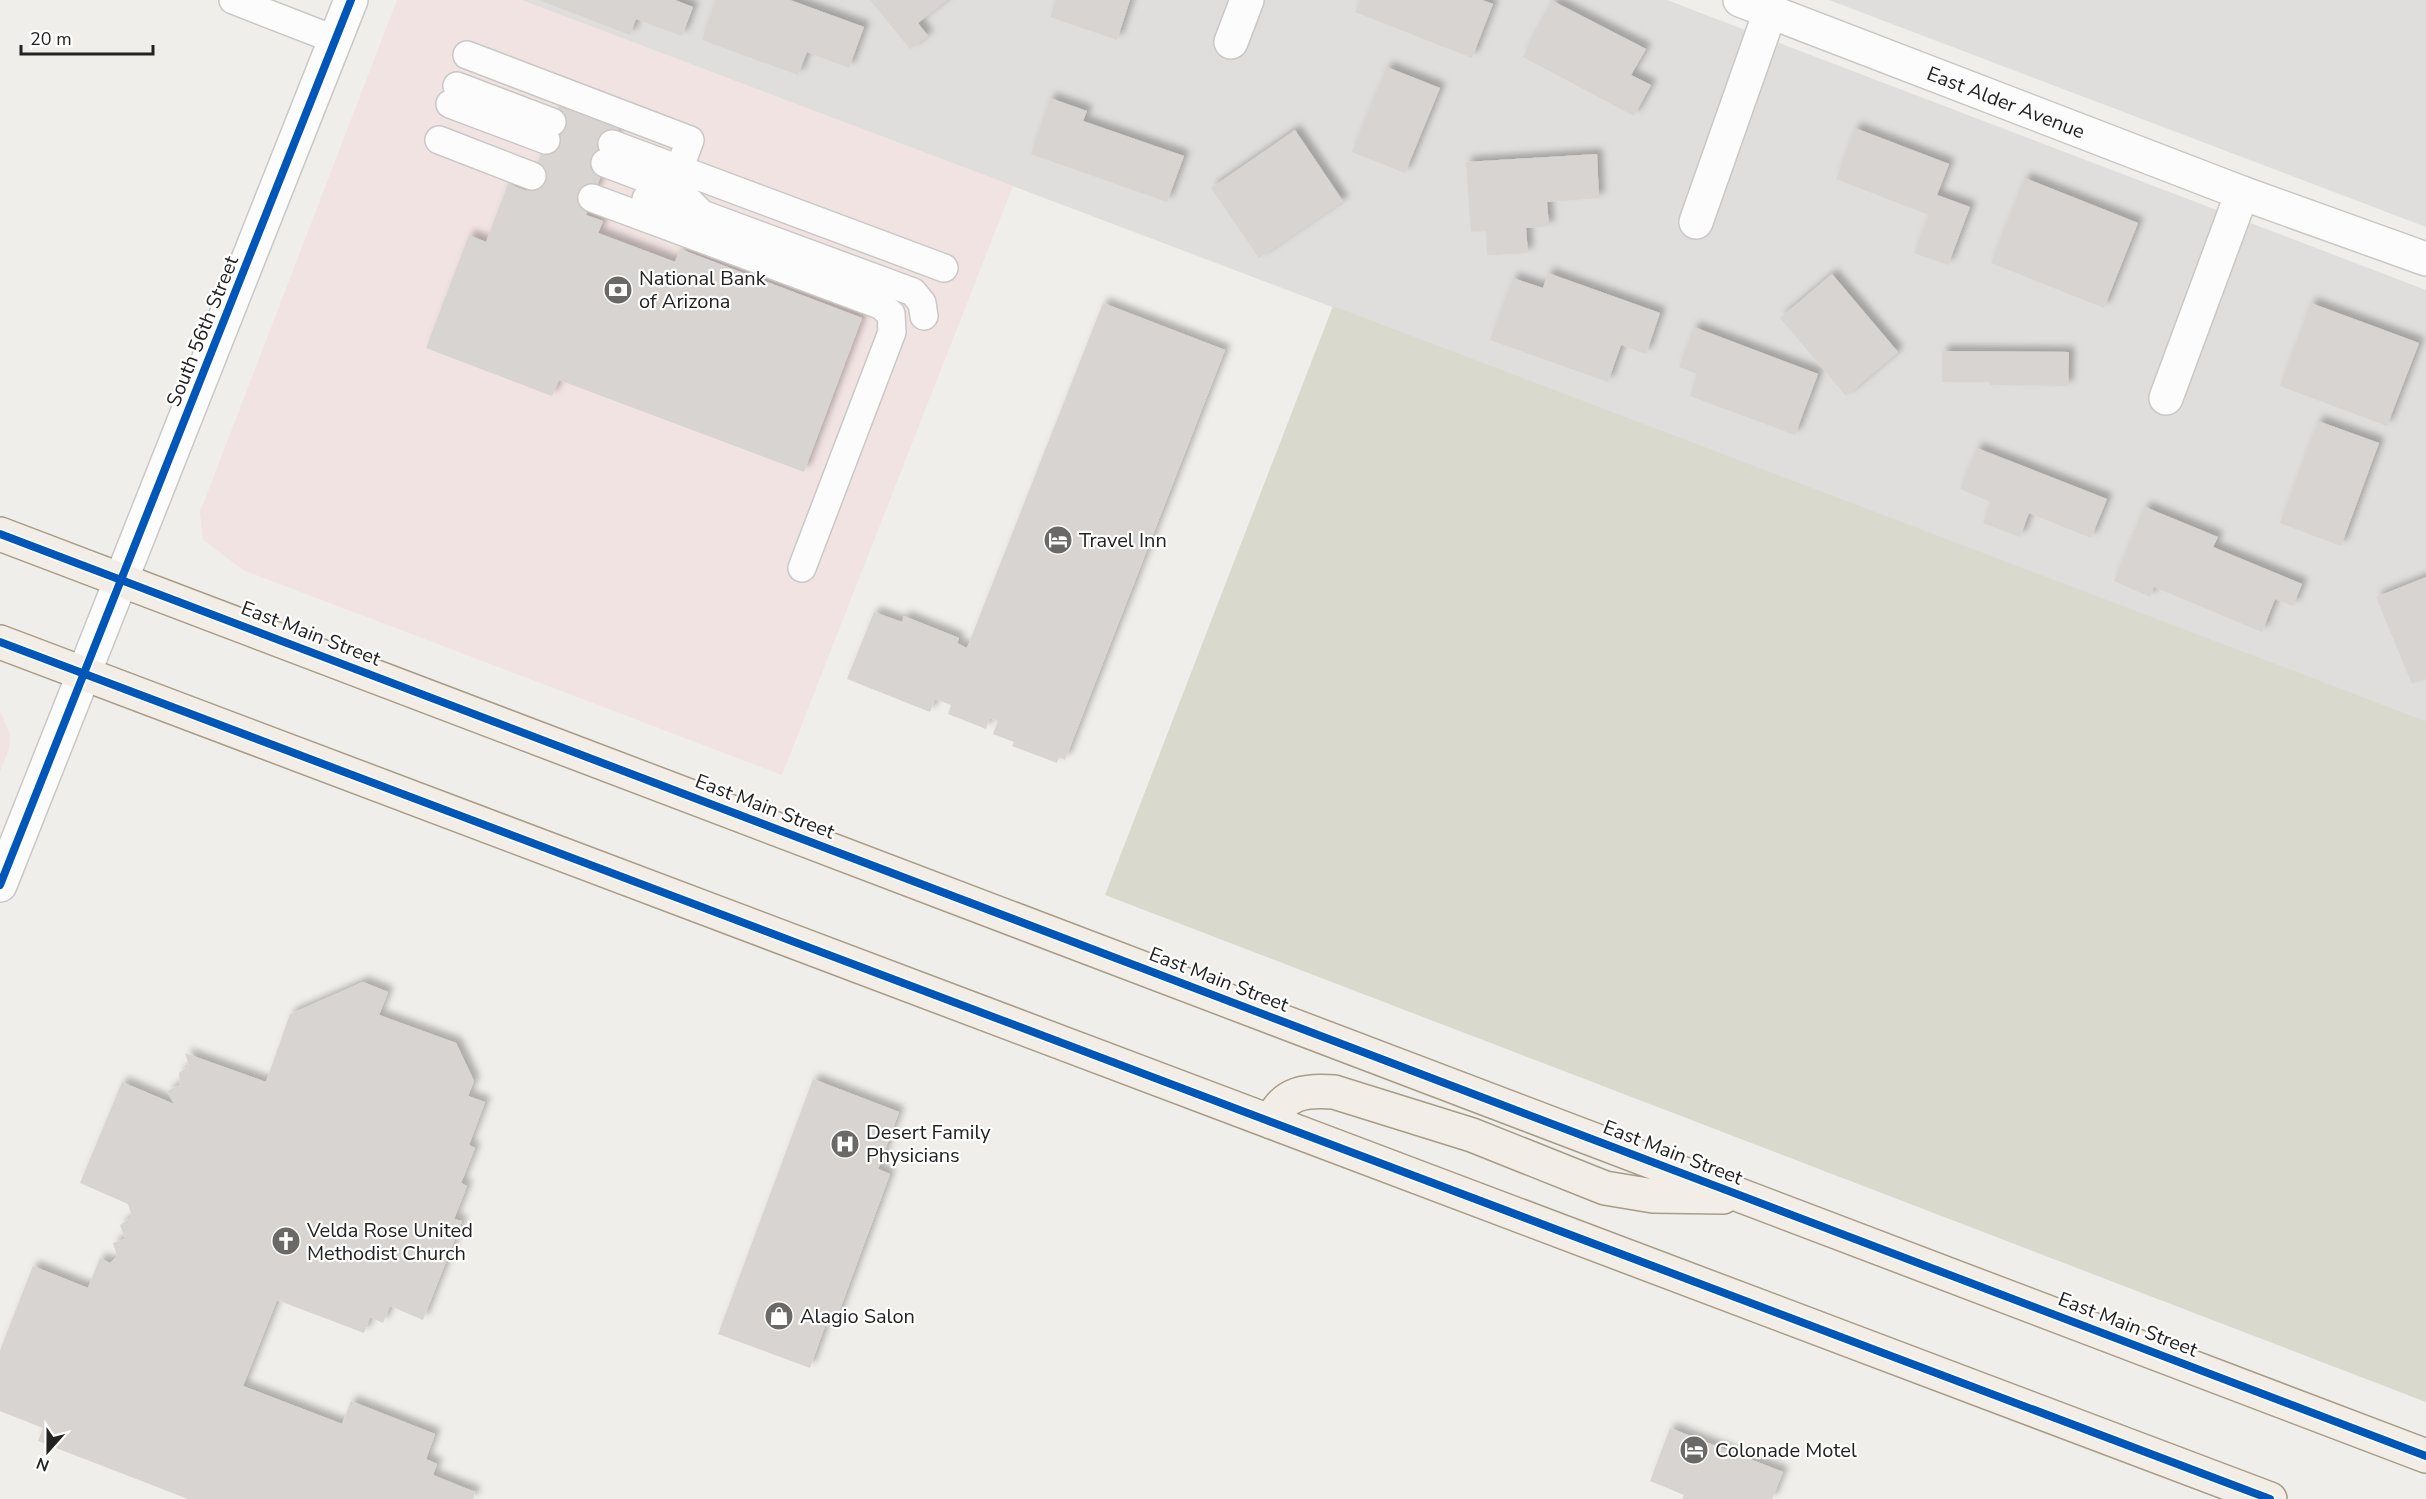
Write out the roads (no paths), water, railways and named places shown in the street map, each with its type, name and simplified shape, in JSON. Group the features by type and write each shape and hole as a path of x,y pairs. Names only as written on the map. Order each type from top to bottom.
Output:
{"main road":[{"name":"East Main Street","path":"0,534 2426,1456"},
{"path":"0,642 2271,1499"},
{"path":"1271,1122 1274,1114 1293,1095 1311,1091 1334,1092 1472,1135 1605,1188 1653,1196 1746,1197"}],"street":[{"name":"South 56th Street","path":"0,885 9,834 82,673 351,0"},
{"path":"1231,42 1247,0"},
{"name":"East Alder Avenue","path":"1740,0 2242,193 2426,259"},
{"path":"1696,222 1770,12"},
{"path":"2166,398 2242,193"}],"lane":[{"path":"233,0 336,40"},
{"path":"467,55 690,140 679,170"},
{"path":"448,113 542,149 448,113"},
{"path":"602,172 679,170 944,268"},
{"path":"602,172 673,210 702,214 913,292 922,303 924,316"},
{"path":"602,172 880,305 891,314 892,332 802,568"}],"place":[{"name":"National Bank of Arizona","path":"618,290"},
{"name":"Travel Inn","path":"1058,540"},
{"name":"Desert Family Physicians","path":"845,1144"},
{"name":"Velda Rose United Methodist Church","path":"286,1241"},
{"name":"Alagio Salon","path":"779,1316"},
{"name":"Colonade Motel","path":"1694,1450"}]}
